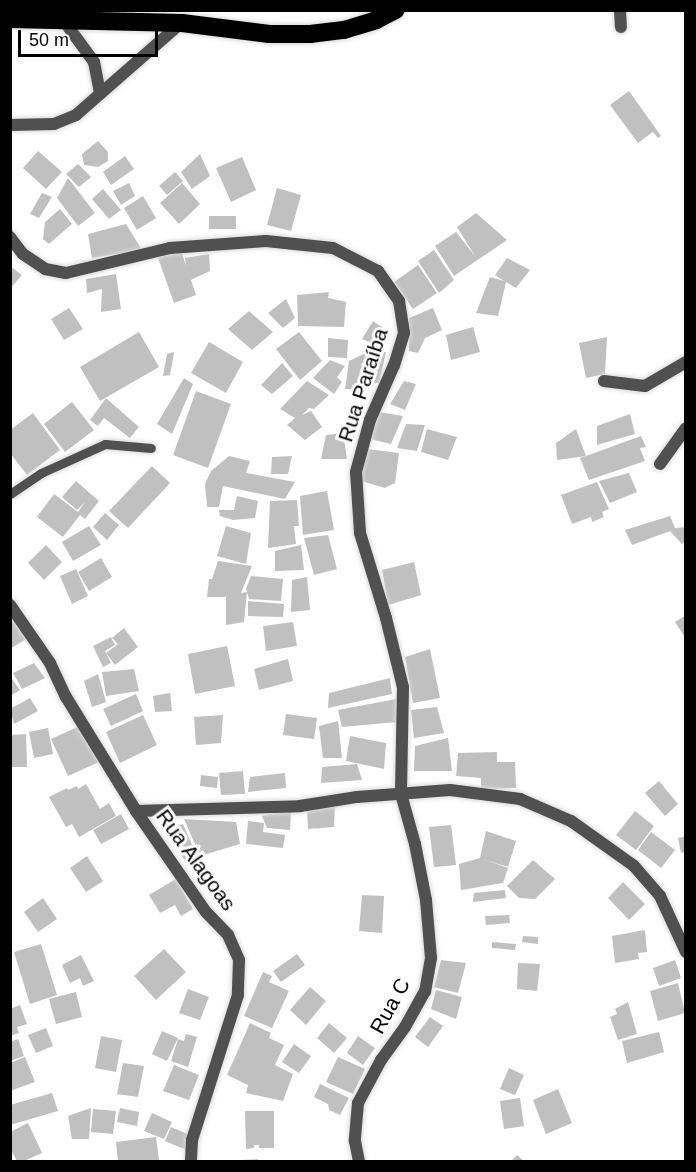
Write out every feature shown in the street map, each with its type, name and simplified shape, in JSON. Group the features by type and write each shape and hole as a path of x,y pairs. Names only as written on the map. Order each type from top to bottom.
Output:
{"highway":[{"path":"10,19 182,23 269,34 344,30 376,20 396,10"}],"street":[{"path":"620,10 621,27"},
{"path":"64,21 94,62 100,93"},
{"path":"10,125 54,124 76,115 182,23"},
{"name":"Rua Paraíba","path":"10,237 23,254 45,269 66,273 170,248 266,241 333,248 378,271 399,301 404,333 394,365 370,420 356,472 360,533 386,618 403,687 401,794"},
{"path":"604,381 645,386 686,362"},
{"path":"660,464 686,429"},
{"name":"Rua Alagoas","path":"10,606 50,663 66,697 136,811 200,904 228,935 239,960 238,995 192,1140 191,1161"},
{"path":"136,811 300,806 357,797 450,790 520,799 572,821 634,866 660,896 686,952"},
{"name":"Rua C","path":"360,1161 355,1140 358,1103 381,1060 405,1026 425,991 431,958 426,900 415,844 401,794"}],"lane":[{"path":"10,494 41,473 105,444 151,448"}],"building":[{"path":"629,91 661,136 658,138 653,132 638,143 610,105"},
{"path":"98,141 108,152 108,161 98,167 84,165 82,154"},
{"path":"38,151 62,172 46,189 23,168"},
{"path":"200,154 210,176 192,189 181,172"},
{"path":"125,156 134,169 111,185 103,172"},
{"path":"242,157 256,190 231,202 216,168"},
{"path":"78,164 91,177 79,187 66,174"},
{"path":"175,172 183,181 167,195 159,186"},
{"path":"68,178 95,213 78,226 57,198"},
{"path":"129,183 135,196 121,205 113,191"},
{"path":"182,183 200,204 179,224 160,203"},
{"path":"277,188 301,195 291,231 267,225"},
{"path":"103,189 121,210 109,219 92,199"},
{"path":"42,193 52,197 39,218 30,214"},
{"path":"143,196 156,218 137,230 124,208"},
{"path":"60,209 72,224 49,244 43,239 45,222"},
{"path":"476,213 507,240 454,276 435,246 456,232 475,256 457,227"},
{"path":"209,216 236,216 236,229 209,229"},
{"path":"126,224 142,250 92,258 88,234"},
{"path":"181,250 186,266 185,258 209,254 210,271 191,280 196,295 174,303 158,258"},
{"path":"434,250 454,280 439,293 418,261"},
{"path":"507,258 530,270 516,288 506,282 498,316 476,313 490,277 504,281 495,275"},
{"path":"418,265 437,293 413,309 394,282"},
{"path":"10,266 22,275 10,289"},
{"path":"116,274 121,309 101,312 102,289 87,293 86,279"},
{"path":"329,292 328,298 346,302 344,327 298,326 297,295"},
{"path":"286,299 295,318 283,328 268,313"},
{"path":"69,308 83,329 64,340 51,319"},
{"path":"433,308 442,330 425,338 418,353 409,351 409,318"},
{"path":"249,311 273,332 252,350 228,329"},
{"path":"373,321 383,328 376,345 362,339"},
{"path":"473,327 480,352 451,360 446,335"},
{"path":"139,332 159,367 100,401 80,367"},
{"path":"299,332 322,361 300,380 276,349"},
{"path":"607,337 605,374 586,378 579,343"},
{"path":"328,338 348,340 347,358 328,357"},
{"path":"209,342 243,362 226,393 191,373"},
{"path":"174,352 170,375 163,376 167,354"},
{"path":"386,352 379,383 367,383 360,390 345,389 349,361 366,353"},
{"path":"330,360 345,366 337,377 342,382 334,394 313,378"},
{"path":"282,363 293,376 272,394 261,385"},
{"path":"184,378 193,384 172,434 157,424"},
{"path":"307,381 329,395 314,409 309,408 302,415 311,411 322,427 305,440 287,425 295,418 280,409"},
{"path":"404,381 416,384 405,410 390,404"},
{"path":"196,391 231,404 208,468 173,455"},
{"path":"106,398 139,427 130,438 104,418 98,426 90,420"},
{"path":"72,402 94,430 65,452 44,424"},
{"path":"378,412 403,416 391,444 370,439"},
{"path":"33,413 60,450 27,475 10,453 10,430"},
{"path":"630,414 635,434 597,445 597,426"},
{"path":"406,424 425,425 417,451 397,448"},
{"path":"427,429 457,437 448,460 421,452"},
{"path":"576,429 586,456 557,460 556,443"},
{"path":"343,433 347,459 321,459 326,435"},
{"path":"641,436 646,447 640,448 645,461 589,480 580,458"},
{"path":"367,449 399,453 395,483 385,488 361,481"},
{"path":"229,456 250,461 246,473 295,482 285,499 223,486 219,507 207,507 205,484 211,471"},
{"path":"292,456 288,474 271,474 272,457"},
{"path":"152,466 170,483 128,528 109,511"},
{"path":"629,473 637,492 610,503 599,481"},
{"path":"76,481 99,501 85,519 80,515 63,537 37,517 54,494 78,512 85,502 77,510 62,497"},
{"path":"597,482 609,509 602,512 604,517 592,522 591,517 572,524 561,495"},
{"path":"327,491 334,530 303,535 300,496"},
{"path":"237,496 258,501 255,518 233,520 220,516 219,510 234,510"},
{"path":"297,500 299,526 294,526 296,544 268,548 270,501"},
{"path":"105,513 119,525 107,540 93,527"},
{"path":"670,516 675,528 686,527 686,541 682,544 670,531 632,545 625,530"},
{"path":"89,526 101,545 73,561 62,542"},
{"path":"226,526 251,533 246,564 217,556"},
{"path":"328,535 337,569 314,575 304,538"},
{"path":"46,545 62,562 44,580 28,563"},
{"path":"301,545 304,570 275,571 275,551"},
{"path":"101,558 112,577 89,591 78,572"},
{"path":"218,561 252,566 241,593 247,592 244,622 226,625 226,597 207,597 209,579 212,579"},
{"path":"414,562 421,595 388,605 382,570"},
{"path":"76,569 88,596 72,604 60,576"},
{"path":"251,576 283,579 281,601 249,599 246,589"},
{"path":"307,577 310,610 291,612 292,580"},
{"path":"248,601 284,604 283,617 248,616"},
{"path":"10,610 26,639 10,649"},
{"path":"686,615 686,639 675,622"},
{"path":"293,622 297,646 266,651 263,626"},
{"path":"124,628 138,647 115,665 106,653 118,644 112,638"},
{"path":"111,637 115,645 105,651 111,663 103,667 93,646"},
{"path":"227,646 235,686 195,694 188,654"},
{"path":"430,649 440,698 413,703 405,657"},
{"path":"288,659 293,681 259,690 254,669"},
{"path":"34,663 45,678 22,689 13,673"},
{"path":"134,669 139,691 106,696 102,672"},
{"path":"98,674 106,702 92,707 84,681"},
{"path":"10,676 20,690 10,696"},
{"path":"390,678 392,694 328,708 329,693"},
{"path":"170,693 172,711 155,712 153,696"},
{"path":"136,694 143,711 111,726 103,709"},
{"path":"30,698 38,711 14,724 10,709"},
{"path":"396,699 397,722 342,727 338,710"},
{"path":"437,707 444,733 414,738 411,710"},
{"path":"286,714 317,718 314,739 283,735"},
{"path":"143,715 157,745 120,763 106,732"},
{"path":"223,715 221,743 196,745 194,717"},
{"path":"338,721 342,758 323,758 319,726"},
{"path":"82,725 99,762 68,776 51,739"},
{"path":"48,728 53,754 34,758 29,732"},
{"path":"26,734 27,767 10,767 10,735"},
{"path":"350,736 386,743 384,769 346,761"},
{"path":"448,738 452,771 414,771 415,746"},
{"path":"497,752 497,762 515,762 516,788 481,789 481,778 456,776 458,753"},
{"path":"357,764 362,780 321,783 322,767"},
{"path":"243,771 245,794 221,795 219,773"},
{"path":"285,773 286,788 248,792 250,777"},
{"path":"201,775 218,777 217,788 200,786"},
{"path":"659,781 678,804 665,816 645,793"},
{"path":"86,784 100,809 109,803 116,816 79,837 72,824 66,827 49,797 67,788 68,790 77,786 78,789"},
{"path":"335,803 334,827 308,829 307,808"},
{"path":"291,810 290,830 267,828 262,816"},
{"path":"635,811 654,826 636,850 616,835"},
{"path":"121,814 129,829 101,844 93,830"},
{"path":"184,819 236,822 240,844 200,856"},
{"path":"248,821 264,823 263,832 285,835 283,848 246,844"},
{"path":"183,824 197,856 185,861 163,829"},
{"path":"451,825 456,865 434,867 429,827"},
{"path":"486,831 516,841 508,867 483,859 508,868 503,883 461,890 459,864 480,858"},
{"path":"651,832 675,850 661,868 638,850"},
{"path":"686,836 686,852 681,853 678,838"},
{"path":"87,856 103,881 86,892 70,868"},
{"path":"533,860 555,879 535,899 519,898 507,886"},
{"path":"176,879 193,909 181,916 175,905 160,913 149,895"},
{"path":"623,882 645,904 629,920 608,898"},
{"path":"505,890 506,898 473,902 474,893"},
{"path":"362,895 384,896 382,933 359,931"},
{"path":"43,898 57,919 38,932 24,912"},
{"path":"509,915 510,923 486,925 485,916"},
{"path":"645,930 647,952 638,953 639,959 615,963 612,936"},
{"path":"523,936 538,937 538,944 522,942"},
{"path":"492,942 516,944 515,950 492,948"},
{"path":"41,944 57,995 30,1004 14,952"},
{"path":"164,949 186,972 156,1000 134,976"},
{"path":"297,954 305,965 281,982 273,971"},
{"path":"81,955 94,981 83,986 80,978 70,983 62,965"},
{"path":"441,960 466,963 458,993 434,987"},
{"path":"675,960 681,978 659,986 653,968"},
{"path":"518,963 540,964 537,991 517,989"},
{"path":"263,972 272,976 269,982 289,991 272,1028 244,1016"},
{"path":"678,983 685,1013 658,1021 650,991"},
{"path":"310,987 326,1001 306,1025 290,1010"},
{"path":"188,989 209,997 200,1020 179,1013"},
{"path":"436,990 462,997 456,1019 431,1009"},
{"path":"76,992 82,1017 56,1024 49,999"},
{"path":"628,1002 637,1034 618,1040 610,1017 617,1014 615,1009"},
{"path":"20,1005 27,1024 17,1027 19,1033 10,1036 10,1009"},
{"path":"430,1017 443,1026 428,1047 415,1037"},
{"path":"250,1023 271,1033 269,1038 284,1045 275,1065 293,1074 283,1101 246,1093 248,1085 227,1075"},
{"path":"329,1023 347,1038 334,1053 317,1038"},
{"path":"46,1028 53,1046 36,1053 28,1035"},
{"path":"162,1031 178,1038 167,1061 152,1054"},
{"path":"659,1032 664,1052 627,1063 622,1041"},
{"path":"186,1034 197,1037 188,1067 171,1061 178,1039 184,1041"},
{"path":"101,1036 122,1040 116,1072 95,1068"},
{"path":"358,1036 375,1048 363,1065 347,1053"},
{"path":"18,1039 24,1056 10,1061 10,1042"},
{"path":"294,1044 311,1056 299,1073 282,1062"},
{"path":"25,1057 35,1082 10,1091 10,1063"},
{"path":"338,1057 365,1069 353,1094 326,1082"},
{"path":"123,1063 144,1066 138,1097 117,1094"},
{"path":"174,1065 199,1075 189,1100 163,1091"},
{"path":"509,1068 524,1075 515,1095 500,1089"},
{"path":"320,1084 349,1098 340,1115 329,1110 328,1104 314,1097"},
{"path":"558,1089 572,1123 546,1134 533,1100"},
{"path":"52,1093 58,1111 10,1125 10,1105"},
{"path":"520,1098 524,1126 504,1129 500,1101"},
{"path":"91,1108 89,1139 72,1139 68,1116"},
{"path":"120,1108 139,1112 137,1126 117,1122"},
{"path":"93,1109 116,1111 113,1134 91,1132"},
{"path":"245,1111 274,1111 274,1148 259,1148 259,1145 254,1145 254,1148 246,1149"},
{"path":"152,1113 172,1122 164,1139 144,1131"},
{"path":"28,1123 42,1153 24,1161 17,1161 10,1148 10,1132"},
{"path":"171,1127 192,1136 186,1150 165,1141"},
{"path":"156,1137 159,1160 118,1161 116,1142"},
{"path":"517,1155 524,1161 511,1161"},
{"path":"258,1159 258,1161 242,1161 242,1160"}]}
